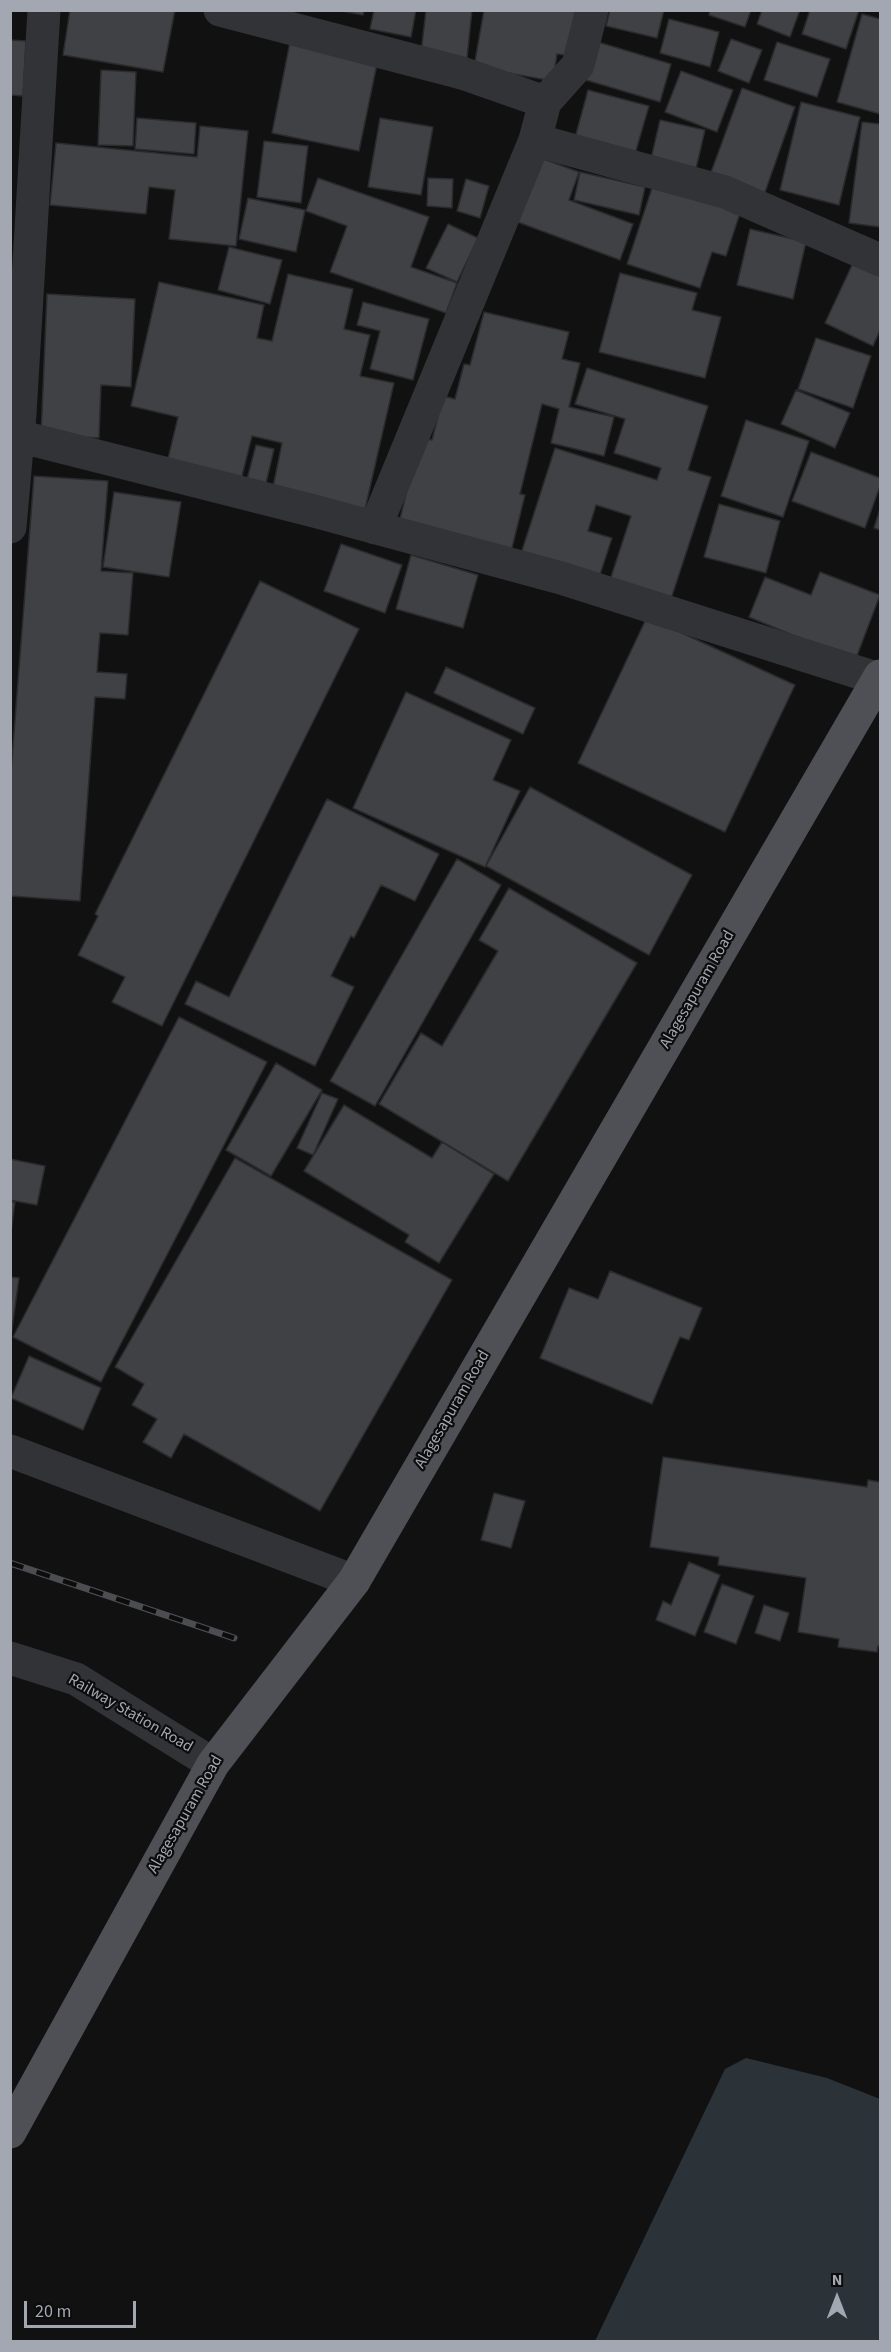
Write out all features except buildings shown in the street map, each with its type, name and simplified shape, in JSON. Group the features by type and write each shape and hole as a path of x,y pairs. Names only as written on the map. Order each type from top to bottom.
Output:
{"main road":[{"name":"Alagesapuram Road","path":"10,2132 213,1764 354,1581 880,678"}],"street":[{"path":"10,527 16,421 25,112 44,10"},
{"path":"220,10 462,73 545,102"},
{"path":"375,528 535,140 545,102 578,65 592,10"},
{"path":"535,140 725,192 880,260"},
{"path":"16,421 375,528 561,578 880,678"},
{"path":"10,1451 354,1581"},
{"name":"Railway Station Road","path":"10,1658 76,1679 213,1764"}],"shaded area":[{"path":"746,2058 827,2078 880,2099 880,2341 595,2341 725,2069"}],"railway":[{"path":"10,1563 234,1638"}]}
